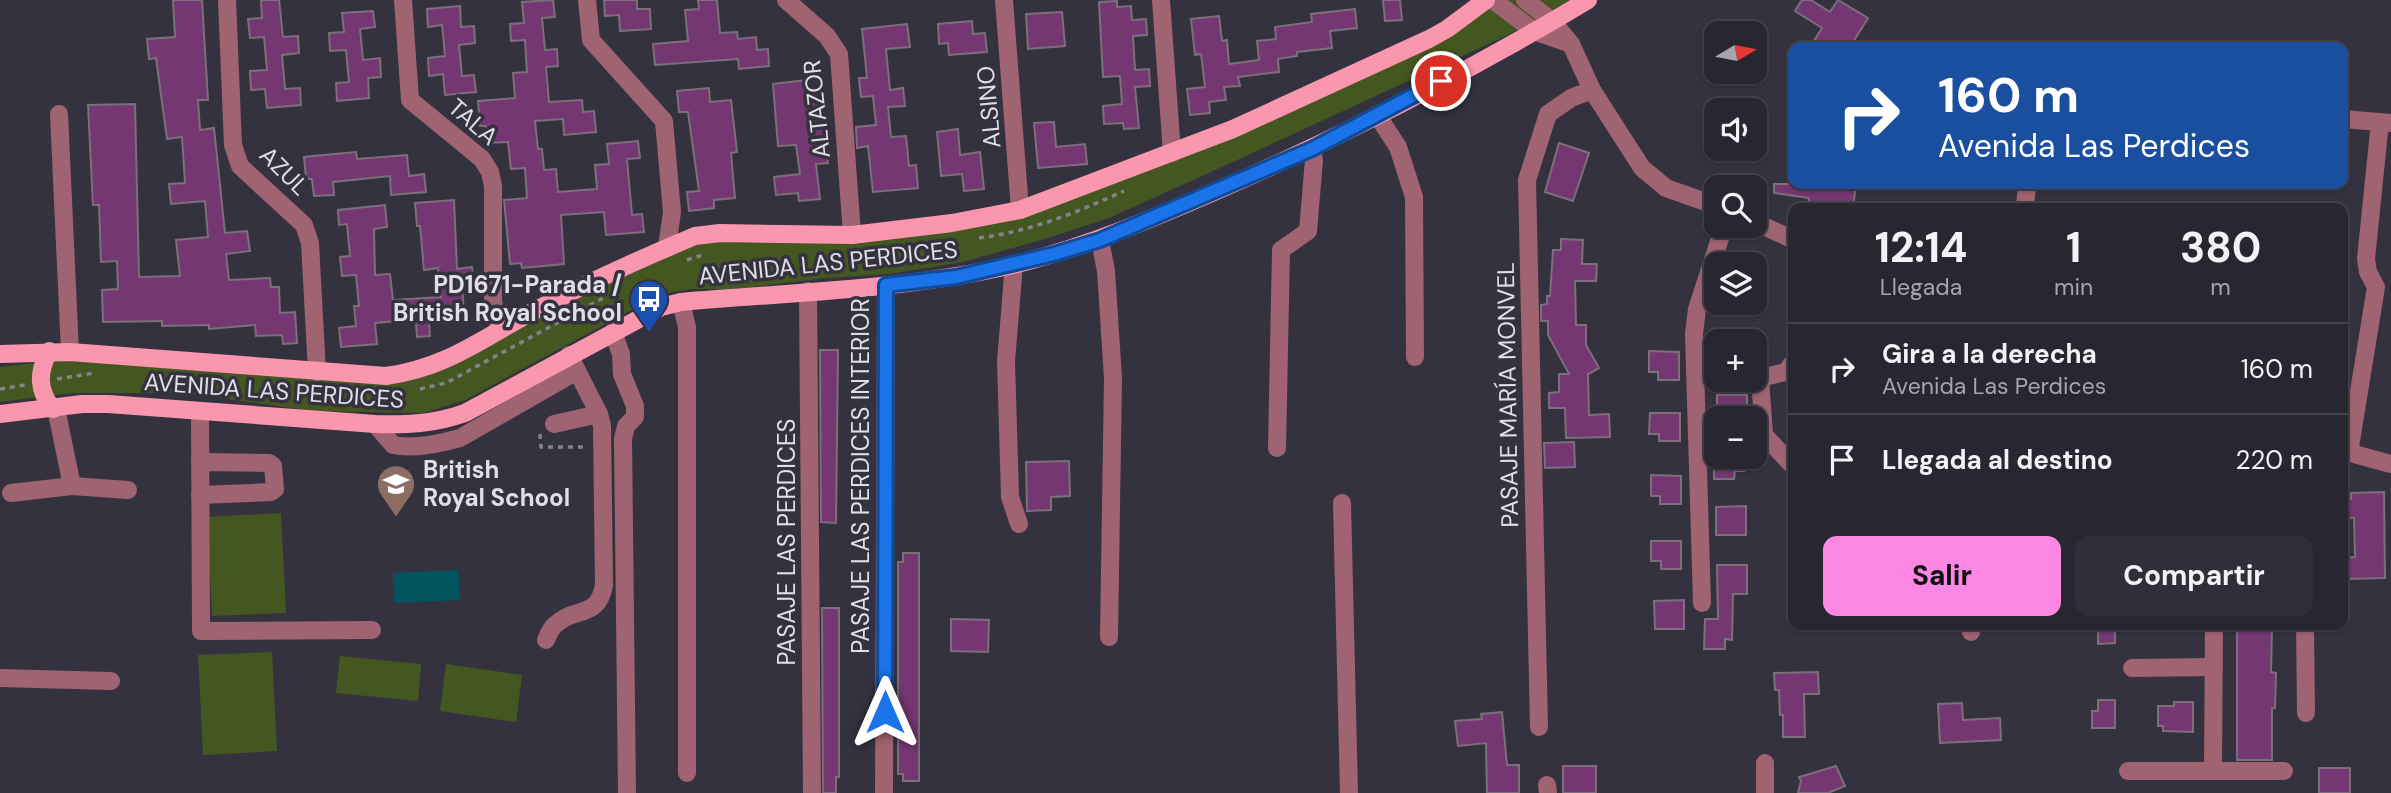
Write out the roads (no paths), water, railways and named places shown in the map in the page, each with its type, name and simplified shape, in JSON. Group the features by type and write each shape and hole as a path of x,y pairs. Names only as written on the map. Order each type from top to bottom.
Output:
{"main road":[{"path":"0,354 70,352 386,376 416,371 454,357 499,329 667,247 707,233 852,236 952,223 1020,210 1233,129 1429,39 1486,0"},
{"name":"AVENIDA LAS PERDICES","path":"0,414 108,404 375,424 414,425 443,421 573,363 612,332 661,307 681,302 956,277 1100,240 1312,149 1588,0"},
{"path":"49,351 40,372 40,382 42,392 55,408"}],"street":[{"name":"AZUL","path":"227,0 233,145 240,166 304,225 310,243 317,372"},
{"name":"TALA","path":"403,0 410,100 482,159 490,172 493,186 493,301 499,329"},
{"path":"587,0 591,40 664,121 672,212 667,247"},
{"name":"ALTAZOR","path":"786,0 827,36 838,54 852,236"},
{"name":"ALSINO","path":"1004,0 1020,210"},
{"path":"1161,0 1172,153"},
{"path":"1493,0 1534,31 1571,44"},
{"path":"1525,0 1552,21 1571,44 1592,90 1642,168 1666,188 1704,201"},
{"name":"PASAJE MARÍA MONVEL","path":"1539,727 1528,180 1548,114 1571,98 1592,90"},
{"path":"59,114 70,352"},
{"path":"1377,115 1398,147 1414,197 1415,357"},
{"path":"2348,119 2386,123 2366,259 2376,287 2348,441"},
{"path":"1278,448 1281,250 1308,232 1314,160 1312,149"},
{"path":"1767,228 1788,237"},
{"path":"1702,603 1694,334 1697,309 1720,238"},
{"path":"1100,240 1107,271 1113,378 1109,637"},
{"path":"1014,264 1006,362 1010,497 1019,524"},
{"name":"PASAJE LAS PERDICES INTERIOR","path":"884,793 886,285"},
{"name":"PASAJE LAS PERDICES","path":"808,291 812,793"},
{"path":"681,302 687,327 687,773"},
{"path":"612,332 621,354 622,374 635,405 635,417 626,426 623,439 626,793"},
{"path":"546,639 554,625 596,606 602,598 604,585 602,426 599,414 573,363"},
{"path":"1788,369 1760,378 1764,435 1788,461"},
{"path":"55,408 72,486"},
{"path":"200,411 203,633 372,630"},
{"path":"554,424 599,414"},
{"path":"2348,453 2391,464"},
{"path":"200,462 269,463 273,466 275,489 271,492 200,495"},
{"path":"10,493 72,486 128,490"},
{"path":"1342,503 1349,793"},
{"path":"2213,771 2214,630"},
{"path":"2305,630 2305,713"},
{"path":"2132,667 2214,667"},
{"path":"0,678 111,681"},
{"path":"1765,763 1765,793"},
{"path":"2128,771 2284,771"}],"water":[{"path":"458,570 460,600 394,603 393,573"}],"place":[{"name":"PD1671-Parada / British Royal School","path":"649,333"},
{"name":"British Royal School","path":"396,518"}]}
